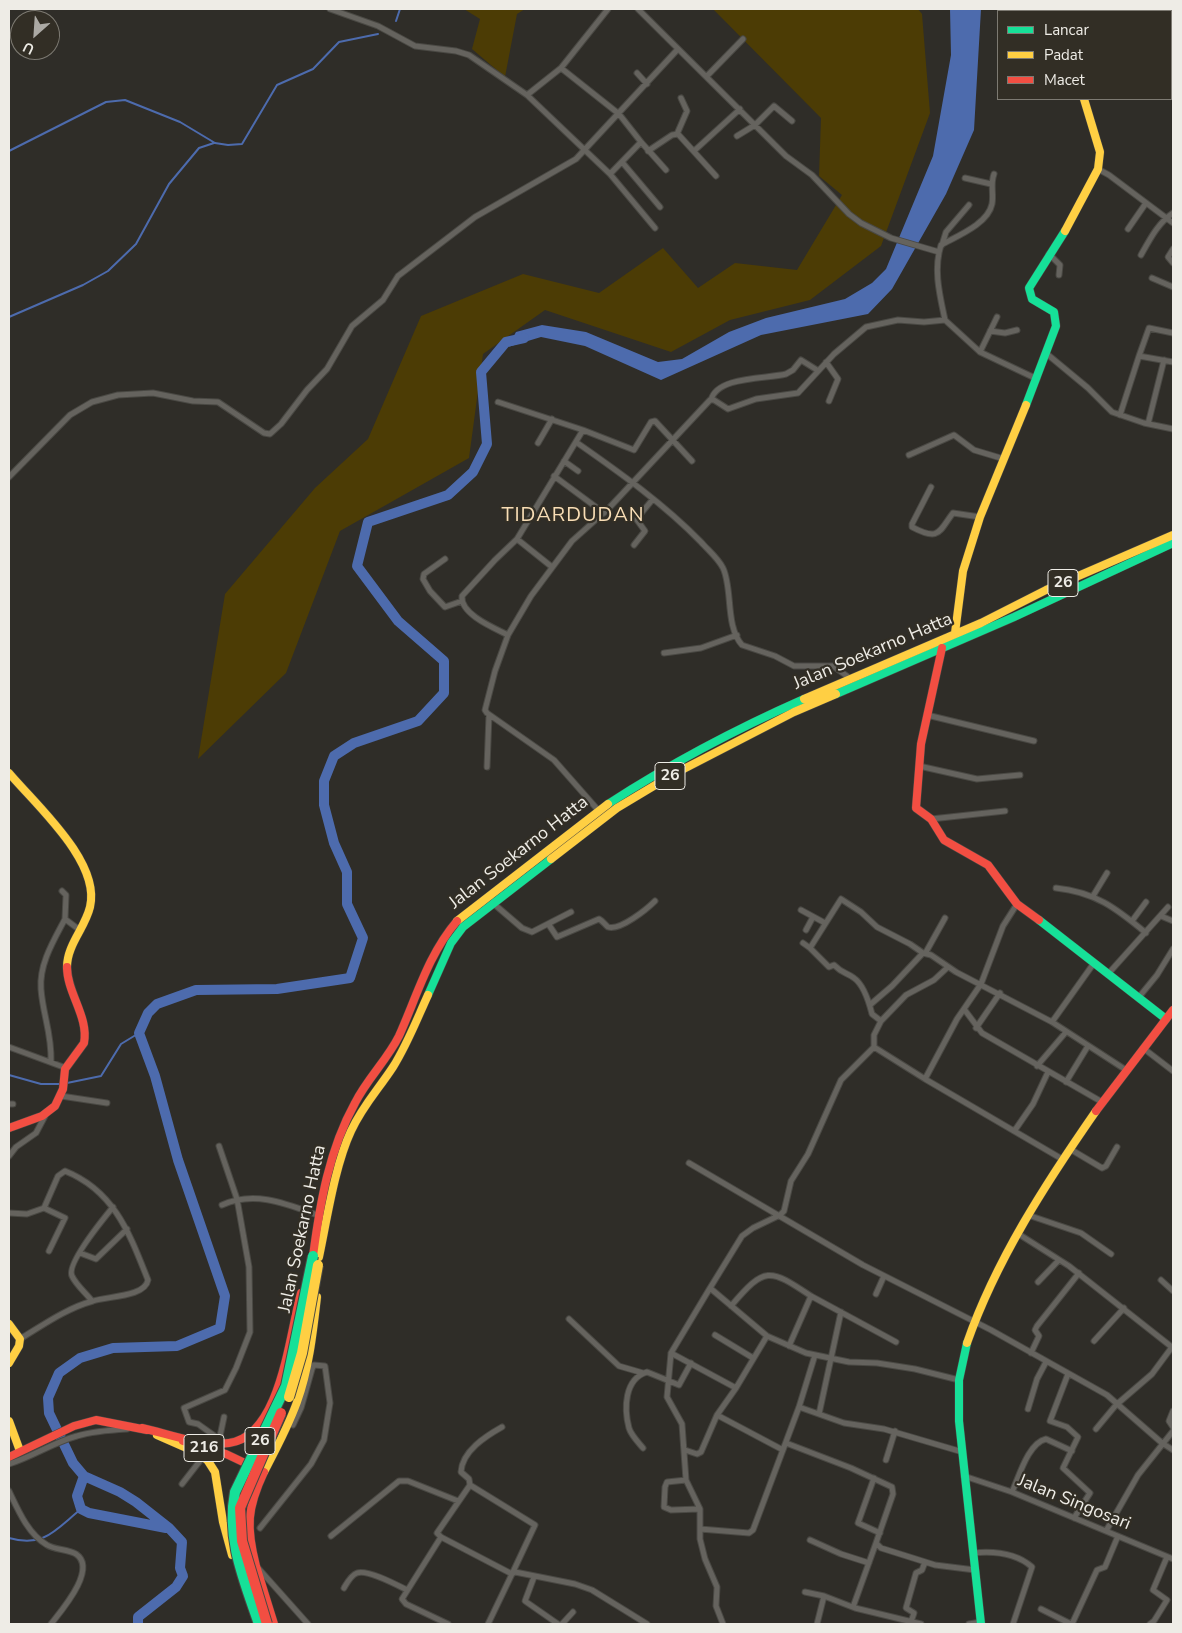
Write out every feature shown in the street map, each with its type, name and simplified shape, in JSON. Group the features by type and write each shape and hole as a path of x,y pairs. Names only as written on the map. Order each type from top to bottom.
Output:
{"main road":[{"path":"955,634 963,571 980,517 1036,379 1050,356 1056,326 1054,314 1032,299 1029,291 1049,254 1072,221 1098,169 1100,152 1084,100"},
{"name":"Jalan Soekarno Hatta","path":"258,1624 234,1542 230,1522 231,1505 235,1492 286,1386 317,1252 350,1133 368,1099 392,1068 405,1045 450,943 461,923 494,904 606,816 652,786 786,716 942,648 1021,608 1046,590 1173,535"},
{"name":"Jalan Soekarno Hatta","path":"267,1624 242,1541 240,1508 298,1373 317,1252 320,1216 333,1155 342,1128 356,1100 398,1036 427,970 443,940 461,923 599,810 647,779 791,705 1173,543"},
{"path":"942,648 927,715 919,766 916,807 930,819 944,840 988,866 1017,904 1166,1019"},
{"path":"9,773 78,853 88,868 92,885 92,904 87,921 69,952 67,961 67,974 82,1017 85,1038 83,1047 64,1076 61,1096 52,1111 45,1116 9,1128"},
{"path":"981,1623 964,1476 959,1451 959,1380 974,1322 1017,1233 1062,1159 1102,1102 1173,1010"},
{"path":"274,1624 249,1540 248,1513 252,1498 289,1422 309,1368 317,1252"},
{"path":"142,1428 219,1441 242,1440 253,1432 262,1421 270,1406 284,1366 292,1326 317,1252"},
{"path":"9,1324 20,1339 19,1346 9,1363"},
{"name":"216","path":"9,1457 27,1452 96,1420 142,1428 226,1454 264,1472"},
{"path":"9,1421 27,1452"},
{"path":"142,1428 203,1457 215,1472 223,1522 241,1588 258,1624"}],"street":[{"path":"330,9 378,26 415,46 456,51 470,55 527,95 610,174 655,228"},
{"path":"527,95 561,68 608,9"},
{"path":"638,9 786,156 812,175 849,214 861,223 891,238 939,252"},
{"path":"707,76 743,39"},
{"path":"9,477 70,415 92,402 118,395 153,393 193,401 218,402 269,434 281,424 327,368 352,326 383,300 398,276 480,213 571,163 678,49"},
{"path":"561,68 619,114 648,151 666,170"},
{"path":"637,73 647,84"},
{"path":"648,151 677,134 687,111 682,98"},
{"path":"737,136 755,125 774,106 792,122"},
{"path":"694,151 740,109"},
{"path":"677,134 716,176"},
{"path":"610,174 641,142"},
{"path":"622,162 660,207"},
{"path":"1098,169 1128,188 1173,223"},
{"path":"942,245 989,214 992,200 990,184 994,174"},
{"path":"965,178 990,184"},
{"path":"1128,229 1146,203"},
{"path":"969,206 946,232 939,252 938,290 945,320 980,352 1036,379"},
{"path":"1141,255 1166,216 1173,213"},
{"path":"1173,249 1168,257 1173,263"},
{"path":"1049,254 1060,265 1058,274"},
{"path":"1152,278 1173,287"},
{"path":"980,352 997,318"},
{"path":"711,400 728,409 756,399 794,395 800,392 817,370 847,341 869,326 898,320 924,322 945,320"},
{"path":"1120,415 1150,328 1173,333"},
{"path":"990,331 1005,333 1017,330"},
{"path":"1050,356 1109,410 1148,424 1173,429"},
{"path":"1139,356 1173,362"},
{"path":"599,810 554,760 489,715 485,710 508,635 523,608 572,541 604,513 711,400 714,394 730,383 786,374 793,370 801,360 817,370"},
{"path":"1148,424 1164,360"},
{"path":"826,362 838,379 829,401"},
{"path":"498,402 552,419 634,450 654,421 692,461"},
{"path":"538,443 552,419"},
{"path":"508,635 476,618 462,601 462,596 517,539 582,430"},
{"path":"909,455 954,435 974,450 1004,459"},
{"path":"576,442 653,499 690,530 723,566 737,635 744,646 775,656 790,665 800,667 829,665 838,668 851,679"},
{"path":"564,461 578,471"},
{"path":"554,476 604,513"},
{"path":"932,487 912,527 925,532 938,533 953,513 980,517"},
{"path":"634,545 646,531 637,520 638,517 653,499"},
{"path":"517,539 552,567"},
{"path":"445,559 424,574 423,579 430,591 445,607 462,601"},
{"path":"664,653 701,648 737,635"},
{"path":"487,767 489,715"},
{"path":"927,715 1034,741"},
{"path":"919,766 982,780 1020,775"},
{"path":"930,819 1005,811"},
{"path":"1093,896 1107,873"},
{"path":"1056,888 1079,891 1093,896 1146,932"},
{"path":"51,1062 51,1033 41,987 44,964 65,919 66,895 62,891"},
{"path":"810,948 839,898 861,912 877,927 1052,1022 1126,1070"},
{"path":"549,925 556,937 599,919 612,927 634,919 655,901"},
{"path":"1132,921 1146,902"},
{"path":"494,904 528,932 534,932 571,912"},
{"path":"925,1079 964,1009 981,984 1003,926 1017,904"},
{"path":"1108,974 1162,916 1168,907"},
{"path":"801,910 825,923"},
{"path":"1162,916 1173,921"},
{"path":"806,930 813,917"},
{"path":"870,1004 892,986 924,953 945,918"},
{"path":"65,919 81,931"},
{"path":"803,943 829,967 834,964 844,974 856,979 870,1004 872,1014 881,1021"},
{"path":"1139,997 1157,976 1173,949"},
{"path":"1052,1022 1094,963"},
{"path":"723,1624 716,1606 717,1587 705,1559 700,1509 686,1480 682,1424 669,1403 667,1381 670,1353 742,1236 758,1225 780,1215 786,1206 792,1181 808,1154 842,1080 874,1046 874,1035 881,1021 906,996 934,980 948,967"},
{"path":"976,1028 1000,993"},
{"path":"964,1009 976,1028 989,1038 1102,1102"},
{"path":"1036,1066 1066,1032"},
{"path":"874,1046 925,1079 1062,1159"},
{"path":"1066,1082 1088,1046"},
{"path":"9,1048 51,1062 64,1076"},
{"path":"1144,1048 1173,1071"},
{"path":"1015,1130 1033,1104 1048,1072"},
{"path":"61,1096 107,1103"},
{"path":"9,1156 16,1147 36,1133 45,1116"},
{"path":"218,1146 237,1198 249,1267 250,1332 240,1360 225,1390 184,1408 189,1422 198,1424 219,1441 224,1417"},
{"path":"1070,1149 1102,1168 1106,1166 1117,1147"},
{"path":"690,1163 884,1276 974,1322 1118,1403 1162,1443 1173,1450"},
{"path":"20,1339 60,1315 92,1301 140,1291 147,1285 148,1280 127,1229 113,1207 89,1185 63,1171 58,1176 44,1208"},
{"path":"222,1205 237,1198 266,1199 320,1216"},
{"path":"92,1301 71,1274 83,1244 113,1207"},
{"path":"9,1213 27,1214 44,1208 65,1218 49,1251"},
{"path":"1028,1216 1081,1233 1111,1254"},
{"path":"80,1253 96,1259 127,1229"},
{"path":"1017,1233 1079,1273 1173,1347 1152,1374 1118,1403 1096,1430"},
{"path":"1038,1282 1059,1260"},
{"path":"1031,1353 1039,1336 1036,1330 1037,1326 1079,1273"},
{"path":"731,1306 752,1282 769,1275 785,1278 811,1296 896,1342"},
{"path":"876,1294 884,1276"},
{"path":"1161,1280 1173,1291"},
{"path":"710,1288 767,1336 789,1346 815,1355 901,1366 959,1380"},
{"path":"789,1346 811,1296"},
{"path":"1094,1341 1124,1308"},
{"path":"819,1414 841,1312"},
{"path":"569,1319 619,1366 649,1373 677,1385 682,1384 691,1363"},
{"path":"716,1335 754,1358"},
{"path":"685,1450 697,1454 701,1452 717,1415 736,1388 767,1336"},
{"path":"670,1353 736,1388"},
{"path":"702,1529 749,1533 754,1530 799,1407 815,1355"},
{"path":"1028,1409 1046,1362"},
{"path":"260,1528 311,1464 324,1440 330,1403 325,1366 314,1365 309,1368 301,1408 293,1425"},
{"path":"642,1448 630,1430 626,1395 629,1387 643,1373"},
{"path":"1068,1374 1050,1421 1067,1427 1078,1437 1063,1468 1090,1493 1074,1518"},
{"path":"799,1407 844,1424 895,1431 959,1451"},
{"path":"1106,1532 1138,1475 1173,1429 1169,1421 1173,1411"},
{"path":"717,1415 783,1450"},
{"path":"488,1624 535,1529 534,1524 470,1485 468,1479 461,1472 463,1465 475,1446 502,1427"},
{"path":"886,1460 895,1431"},
{"path":"1012,1492 1032,1450 1041,1441 1046,1439 1072,1451"},
{"path":"786,1443 874,1478 894,1490 853,1607"},
{"path":"9,1464 27,1452"},
{"path":"182,1484 203,1457"},
{"name":"Jalan Singosari","path":"964,1476 1012,1492 1173,1559"},
{"path":"874,1478 858,1523 880,1533"},
{"path":"686,1480 667,1482 664,1507 682,1511 700,1509"},
{"path":"331,1536 398,1481 408,1481 458,1501"},
{"path":"470,1485 438,1530 441,1537 512,1574 515,1572 575,1584 592,1590 647,1624"},
{"path":"9,1491 29,1529 48,1545 68,1550 78,1556 83,1568 79,1583 51,1624"},
{"path":"1041,1609 1071,1624 1097,1570 1105,1567 1118,1536"},
{"path":"441,1537 402,1599 448,1624"},
{"path":"810,1540 841,1554 869,1563"},
{"path":"876,1543 886,1550 925,1562 975,1570"},
{"path":"973,1553 993,1552 1006,1554 1032,1567 1013,1624"},
{"path":"1150,1624 1168,1600 1153,1590 1167,1557"},
{"path":"911,1622 914,1613 906,1608 906,1602 916,1573 922,1570 925,1562"},
{"path":"256,1566 308,1624"},
{"path":"344,1588 354,1575 361,1572 388,1580 407,1590"},
{"path":"534,1577 525,1601 558,1624"},
{"path":"805,1592 824,1596 853,1607 922,1624"},
{"path":"817,1624 824,1596"},
{"path":"562,1624 573,1612"},
{"path":"970,1624 981,1623"}],"shaded area":[{"path":"464,9 525,9 517,14 505,77 472,49 480,19"},
{"path":"713,9 918,9 922,14 930,113 881,246 810,300 730,320 671,352 545,310 483,354 469,458 340,531 286,673 198,759 225,594 315,488 368,439 421,316 523,274 599,293 663,248 698,288 735,263 797,270 842,195 819,176 821,118"}],"water":[{"path":"950,9 981,9 974,130 946,194 892,289 868,314 761,335 661,380 585,346 541,337 508,347 516,332 542,325 586,332 658,362 682,359 729,332 766,318 845,299 872,283 886,269 933,156 951,55"}],"waterway":[{"path":"396,21 400,9"},
{"path":"9,151 106,102 125,100 180,122 215,143 228,145 242,144 277,85 313,69 339,42 378,34"},
{"path":"9,317 83,285 108,271 136,244 169,184 199,148 214,143"},
{"path":"138,1624 138,1617 176,1587 183,1576 180,1568 182,1542 169,1528 136,1502 120,1492 84,1476 73,1463 49,1413 48,1398 59,1373 80,1358 113,1348 177,1346 220,1328 225,1296 178,1160 155,1076 139,1033 148,1013 157,1004 196,990 277,989 350,978 363,938 347,904 347,872 334,843 324,805 324,781 334,756 354,743 418,721 444,693 444,661 398,621 357,566 368,522 448,495 473,472 487,444 481,372 506,342 524,338"},
{"path":"67,1083 101,1076 121,1044 139,1033"},
{"path":"9,1075 41,1084 62,1084"},
{"path":"84,1476 77,1496 81,1509 89,1513 166,1528"},
{"path":"9,1538 31,1541 40,1539 56,1530 81,1509"}],"traffic: fast":[{"path":"1026,405 1056,326 1054,312 1032,299 1029,288 1065,231"},
{"path":"836,694 1014,617 1173,543"},
{"path":"608,804 704,748 753,722 804,699"},
{"path":"428,995 451,943 463,927 551,859"},
{"path":"1039,920 1166,1019"},
{"path":"259,1624 242,1575 235,1543 233,1526 235,1492 286,1386 313,1256"},
{"path":"967,1343 959,1380 959,1421 981,1624"}],"traffic: slow":[{"path":"1065,231 1098,169 1100,152 1084,100"},
{"path":"955,633 963,571 980,517 1026,405"},
{"path":"804,699 981,623 1046,590 1173,535"},
{"path":"551,859 617,808 672,775 794,712 836,694"},
{"path":"9,773 64,835 86,872 91,890 90,907 70,951 67,967"},
{"path":"457,921 608,804"},
{"path":"319,1257 328,1209 345,1145 366,1105 398,1059 428,995"},
{"path":"967,1343 992,1282 1007,1252 1041,1194 1096,1111"},
{"path":"289,1397 302,1353 318,1265"},
{"path":"264,1472 286,1429 305,1377 317,1297"},
{"path":"9,1324 20,1339 19,1346 9,1363"},
{"path":"9,1421 20,1451"},
{"path":"157,1435 198,1453 208,1461 215,1472 223,1522 232,1555"}],"traffic: jam":[{"path":"942,648 921,744 916,808 931,819 944,840 988,865 1017,904 1039,920"},
{"path":"313,1256 327,1177 338,1139 360,1094 399,1036 438,948 457,921"},
{"path":"9,1128 42,1116 55,1106 63,1089 65,1069 84,1043 85,1033 81,1014 70,986 67,967"},
{"path":"1096,1111 1173,1010"},
{"path":"142,1428 185,1439 218,1444 229,1443 247,1436 260,1423 271,1404 280,1381 301,1293"},
{"path":"267,1624 242,1541 240,1508 281,1413"},
{"path":"9,1457 74,1426 96,1420 147,1430"},
{"path":"183,1441 226,1454 264,1472 254,1496 250,1518 251,1540 256,1566"},
{"path":"256,1566 274,1624"}],"district":[{"name":"TIDARDUDAN","path":"573,516"}]}
